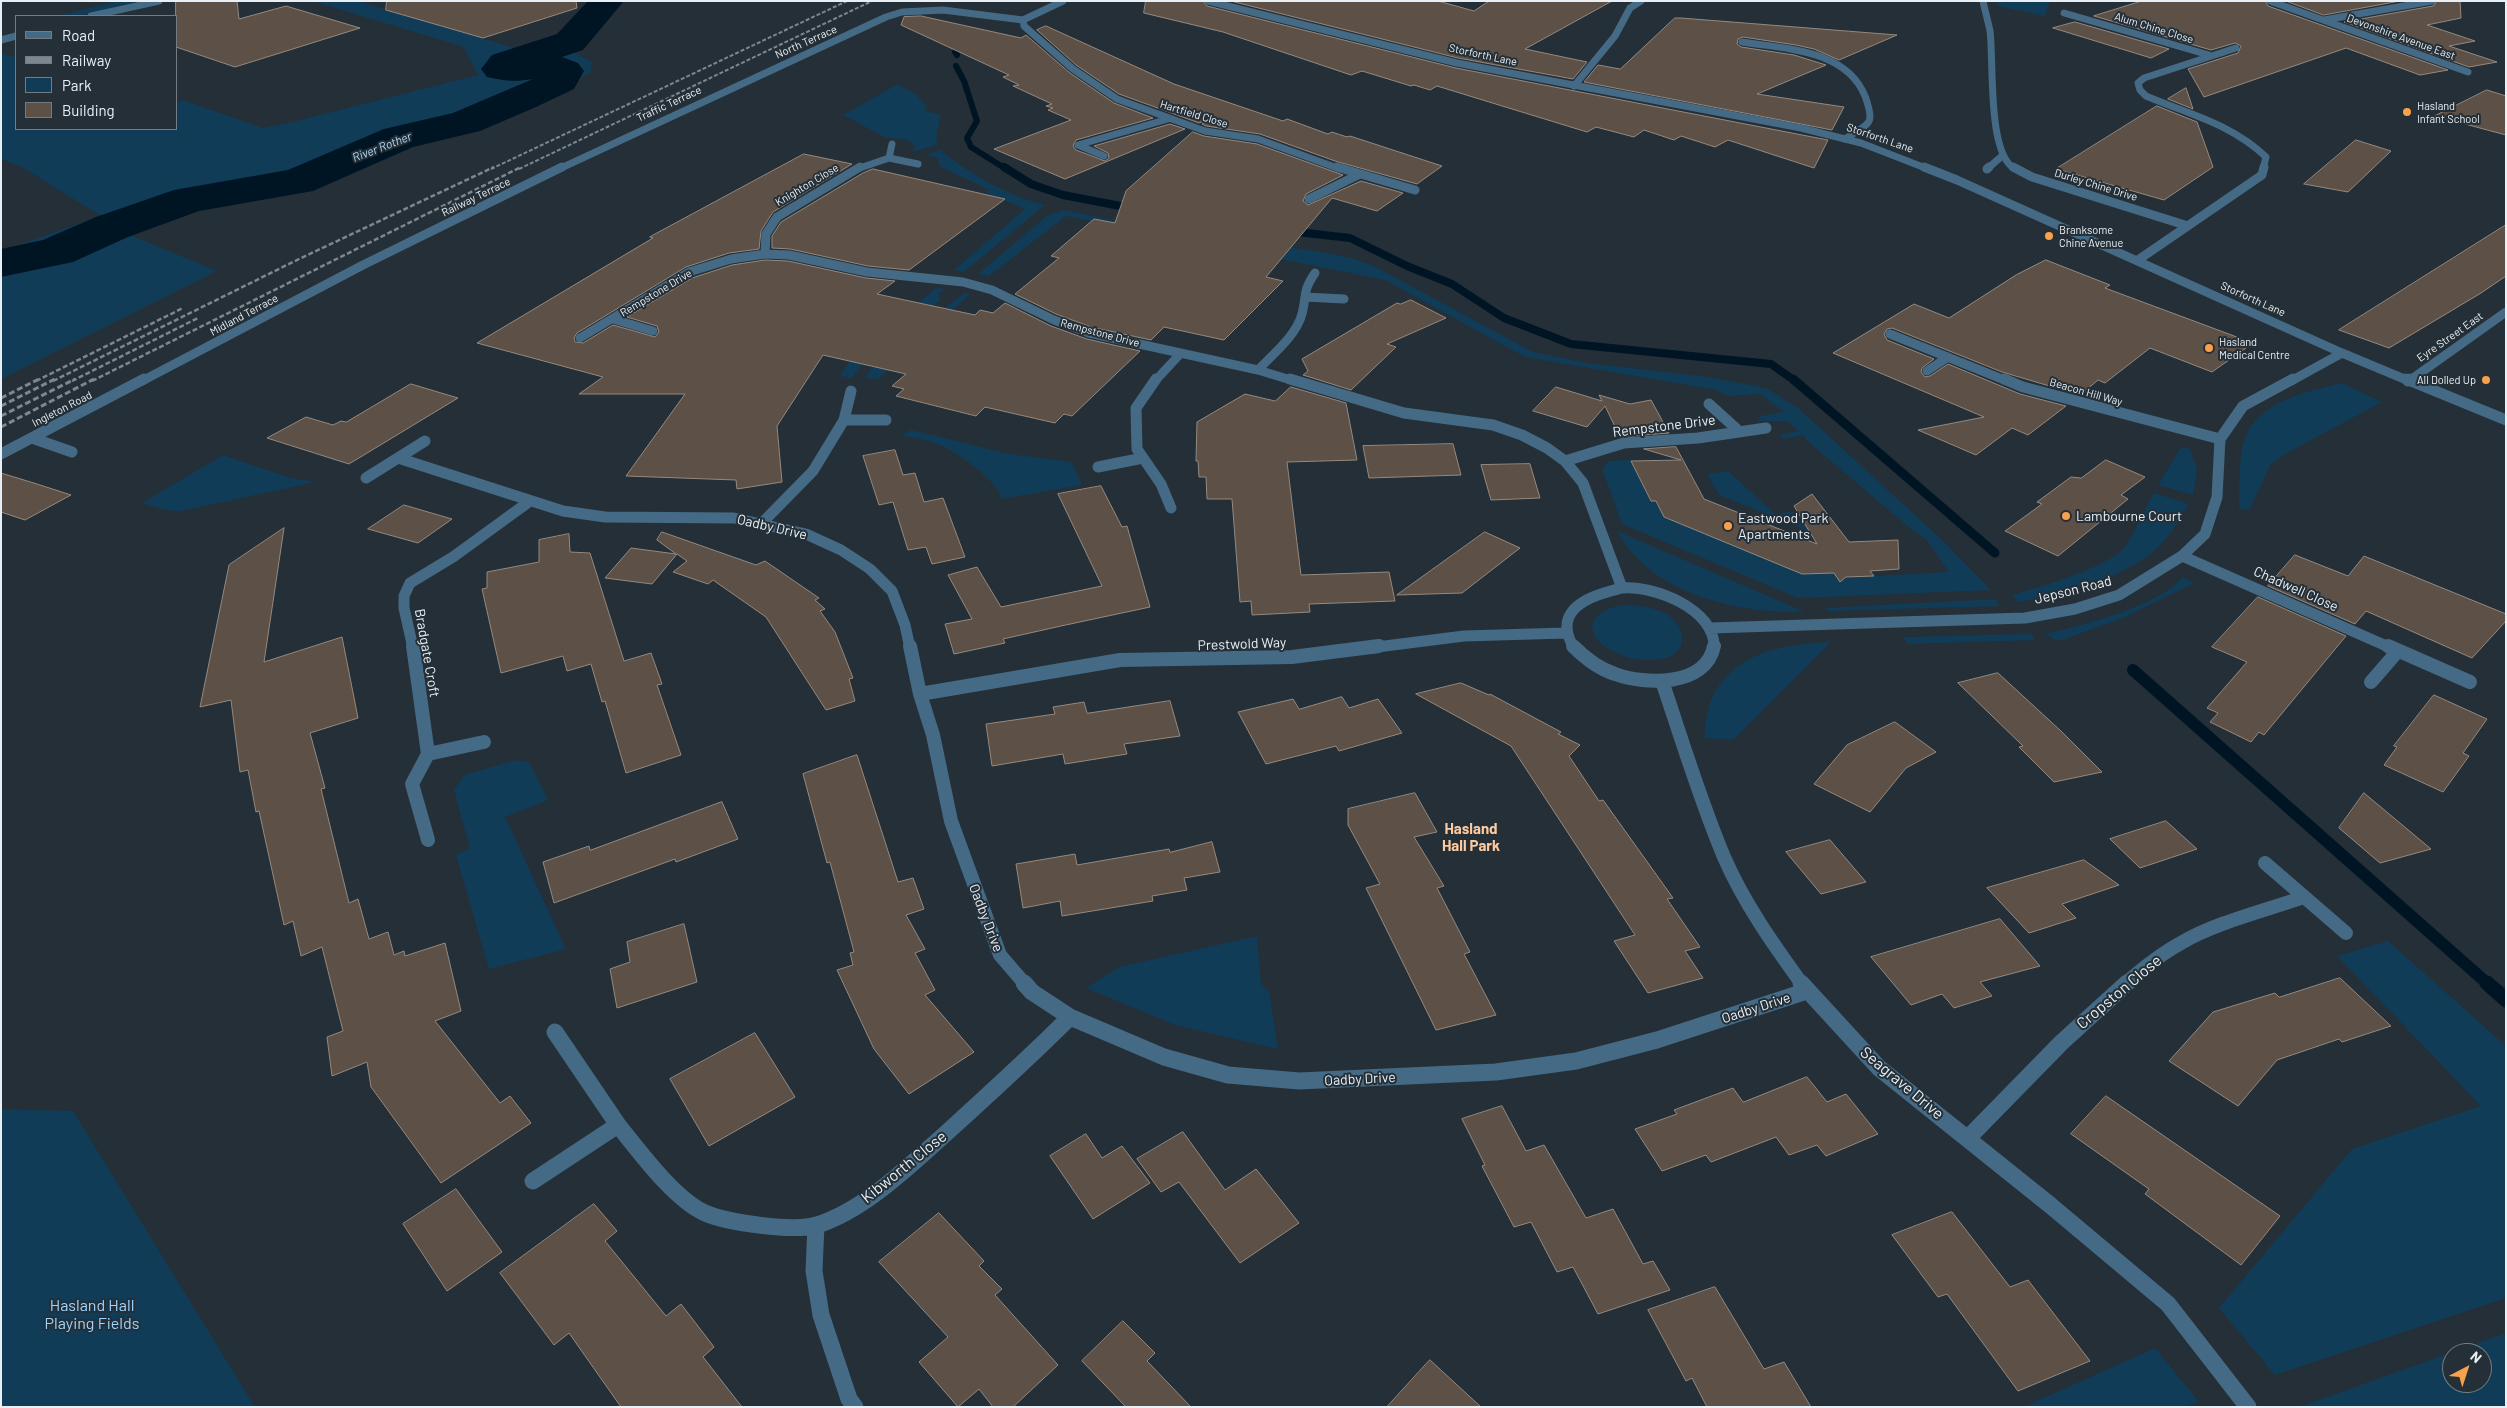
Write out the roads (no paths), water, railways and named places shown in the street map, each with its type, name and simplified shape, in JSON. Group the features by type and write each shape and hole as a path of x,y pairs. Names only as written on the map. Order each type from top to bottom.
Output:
{"street":[{"path":"96,15 159,1"},
{"path":"1023,20 1063,1"},
{"name":"Storforth Lane","path":"1208,1 1457,63 1845,138 1948,177 2138,260 2342,353 2506,420"},
{"path":"1574,86 1615,36 1630,8 1641,1"},
{"path":"1983,1 1990,32 1994,114 2002,156 1987,169"},
{"name":"Devonshire Avenue East","path":"2270,1 2468,72"},
{"path":"2323,20 2432,1"},
{"name":"North Terrace","path":"749,79 902,12 922,10 1023,20"},
{"name":"Alum Chine Close","path":"2064,13 2209,56"},
{"name":"Hartfield Close","path":"1023,20 1024,26 1030,33 1072,69 1117,99 1168,119 1221,135 1266,142 1358,175 1415,190"},
{"path":"1,40 15,36"},
{"path":"1778,48 1784,41"},
{"path":"1742,42 1817,56 1838,64 1854,75 1872,116 1870,122 1845,138"},
{"path":"2138,260 2221,205 2262,175 2266,166 2266,157 2253,142 2226,127 2159,103 2146,96 2140,90 2138,83 2144,78 2236,48"},
{"name":"Traffic Terrace","path":"599,149 749,79"},
{"path":"1104,156 1078,145 1168,119"},
{"path":"889,158 892,144"},
{"name":"Railway Terrace","path":"363,265 599,149"},
{"name":"Durley Chine Drive","path":"2002,156 2010,166 2032,178 2188,226"},
{"name":"Knighton Close","path":"765,254 764,236 776,217 858,168 889,158 918,164"},
{"path":"1308,199 1358,175"},
{"name":"Rempstone Drive","path":"580,338 689,272 731,259 765,254 789,256 867,272 963,282 992,290 1070,327 1258,370 1404,413 1493,425 1522,435 1547,448 1564,461 1583,483 1622,588"},
{"name":"Midland Terrace","path":"135,385 363,265"},
{"path":"1258,370 1292,333 1302,315 1306,286 1315,273"},
{"path":"1305,297 1344,299"},
{"name":"Eyre Street East","path":"2408,381 2506,312"},
{"name":"Rempstone Drive","path":"613,319 654,331"},
{"name":"Beacon Hill Way","path":"1890,334 2023,387 2220,439"},
{"path":"1171,508 1161,484 1137,449 1136,408 1158,376 1181,353"},
{"path":"2220,439 2243,406 2342,353"},
{"path":"1927,372 1948,357"},
{"name":"Ingleton Road","path":"1,454 135,385"},
{"path":"762,523 813,471 844,420 851,391"},
{"name":"Rempstone Drive","path":"1709,404 1740,432"},
{"path":"844,420 886,420"},
{"name":"Rempstone Drive","path":"1564,461 1624,443 1698,438 1766,428"},
{"path":"32,438 72,452"},
{"name":"Jepson Road","path":"1711,628 2024,618 2074,609 2119,595 2182,556 2205,534 2217,497 2220,439"},
{"path":"366,478 425,441"},
{"name":"Oadby Drive","path":"398,458 563,511 605,517 734,518 762,523 806,534 841,550 870,569 892,591 905,625 920,694 933,735 951,821 1000,955 1032,992 1070,1017 1164,1057 1228,1075 1299,1082 1496,1072 1576,1061 1657,1040 1807,992"},
{"path":"1098,467 1143,458"},
{"name":"Bradgate Croft","path":"428,754 413,646 404,608 404,596 410,583 453,557 530,501"},
{"name":"Chadwell Close","path":"2182,556 2250,584 2397,652 2470,682"},
{"path":"1622,588 1649,591 1675,599 1697,612 1711,628 1715,643 1712,657 1701,669 1684,678 1662,681 1637,680 1611,674 1597,667 1574,649 1566,633 1567,617 1578,602 1597,592 1622,588"},
{"name":"Prestwold Way","path":"920,694 1120,660 1292,657 1464,636 1566,633"},
{"path":"2371,682 2397,652"},
{"name":"Seagrave Drive","path":"1662,681 1701,797 1725,859 1766,934 1807,992 1879,1068 1968,1138 2168,1304 2248,1407"},
{"path":"428,840 412,784 428,754 484,742"},
{"path":"2265,863 2346,933"},
{"name":"Cropston Close","path":"1968,1138 2062,1042 2141,970 2182,942 2231,922 2304,897"},
{"name":"Kibworth Close","path":"555,1032 618,1125 670,1187 705,1214 762,1227 816,1225 859,1204 901,1173 1011,1075 1070,1017"},
{"path":"533,1181 618,1125"},
{"path":"816,1225 814,1271 821,1315 850,1399 855,1407"}],"waterway":[{"name":"River Rother","path":"1,263 56,252 112,227 190,199 298,182 399,138 466,122 522,99 560,81 565,71 550,65 514,71 500,69 505,63 570,42 607,1"},
{"path":"956,66 964,81 977,121 967,138 971,147 1006,169"},
{"path":"1004,167 1031,184 1063,195 1136,209"},
{"path":"1288,231 1350,238 1407,266 1452,284 1504,318 1571,344 1771,364 1795,381"},
{"path":"1793,379 1995,553"},
{"path":"2133,670 2488,984"},
{"path":"2487,983 2506,1000"}],"railway":[{"path":"491,169 847,1"},
{"path":"519,169 872,1"},
{"path":"53,381 299,259 494,167"},
{"path":"92,381 521,167"},
{"path":"36,381 183,308"},
{"path":"72,381 198,318"},
{"path":"1,398 39,379"},
{"path":"1,406 55,379"},
{"path":"1,416 75,379"},
{"path":"1,427 94,379"}],"place":[{"name":"Hasland Infant School","path":"2407,112"},
{"name":"Branksome Chine Avenue","path":"2049,236"},
{"name":"Hasland Medical Centre","path":"2209,348"},
{"name":"All Dolled Up","path":"2486,380"},
{"name":"Lambourne Court","path":"2066,516"},
{"name":"Eastwood Park Apartments","path":"1728,526"}],"district":[{"name":"Hasland Hall Park","path":"1471,838"}],"park label":[{"name":"Hasland Hall Playing Fields","path":"92,1315"}]}
